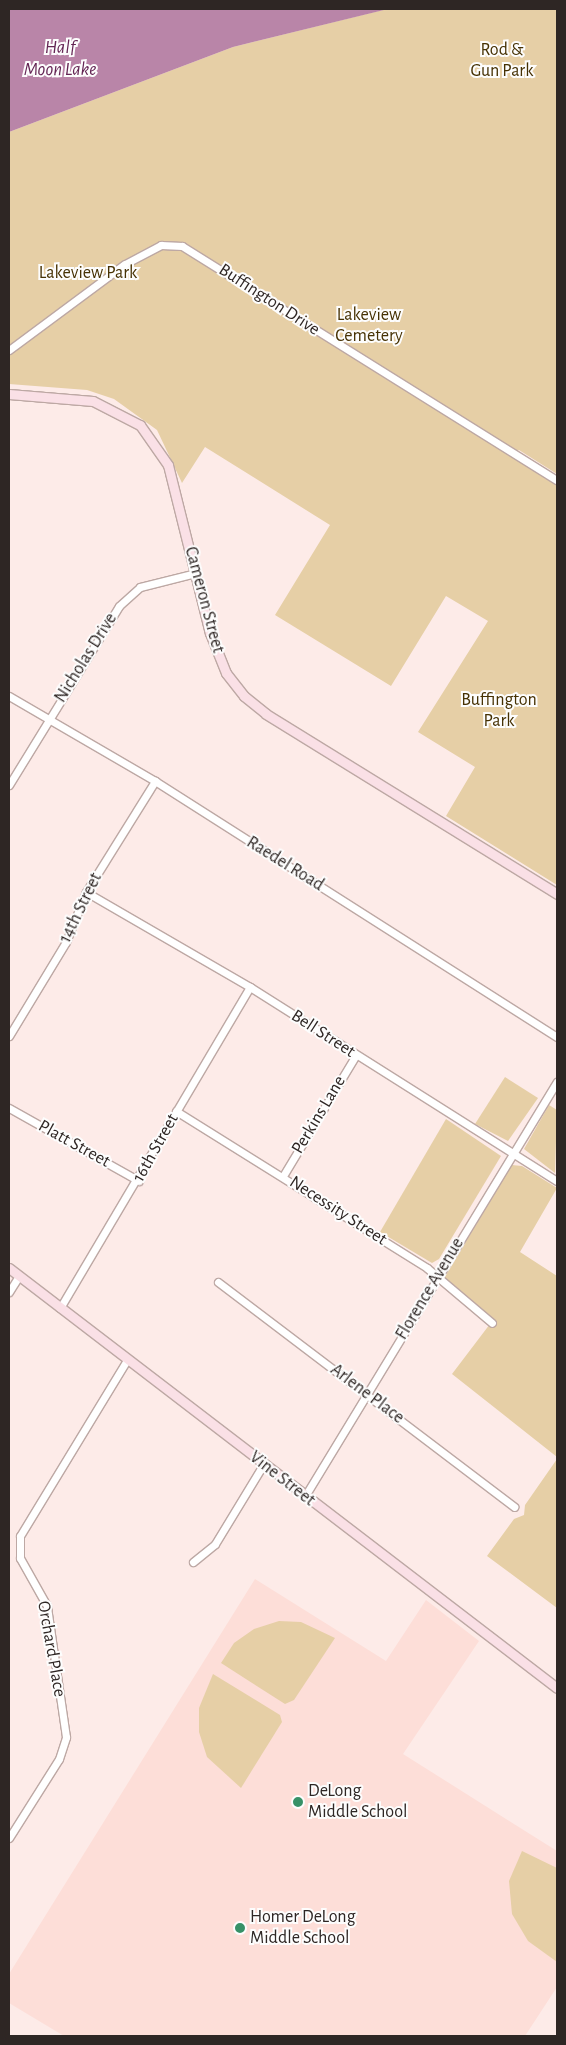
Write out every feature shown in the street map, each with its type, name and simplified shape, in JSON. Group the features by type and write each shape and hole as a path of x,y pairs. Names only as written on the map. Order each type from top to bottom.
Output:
{"main road":[{"name":"Cameron Street","path":"9,394 93,401 140,425 168,465 217,655 244,696 266,714 557,894"},
{"name":"Vine Street","path":"9,1268 263,1465 557,1688"}],"street":[{"name":"Buffington Drive","path":"9,350 125,264 161,245 182,246 557,480"},
{"name":"Nicholas Drive","path":"9,785 48,719 128,595 140,587 196,573"},
{"name":"Raedel Road","path":"9,696 155,782 557,1037"},
{"name":"14th Street","path":"9,1036 66,942 86,892 155,782"},
{"name":"Bell Street","path":"86,892 250,987 557,1181"},
{"name":"16th Street","path":"60,1308 139,1180 176,1111 250,987"},
{"name":"Perkins Lane","path":"283,1176 356,1055"},
{"name":"Florence Avenue","path":"304,1496 365,1393 557,1082"},
{"name":"Platt Street","path":"9,1108 139,1180"},
{"name":"Necessity Street","path":"176,1111 283,1176 436,1278 492,1323"},
{"path":"9,1292 19,1276"},
{"name":"Arlene Place","path":"218,1282 514,1507"},
{"name":"Orchard Place","path":"9,1838 59,1758 66,1737 47,1606 20,1558 20,1536 127,1360"},
{"path":"193,1562 215,1544 263,1465"}],"shaded area":[{"name":"DeLong Middle School","path":"255,1579 386,1661 426,1600 479,1641 403,1754 557,1851 557,1987 525,2036 64,2036 9,2003 9,1974"}],"green space":[{"name":"Lakeview Cemetery","path":"387,9 557,9 557,474 519,450 512,454 557,482 557,885 446,816 475,767 418,732 488,621 446,596 391,686 275,615 330,525 205,447 182,483 157,430 114,399 87,390 9,384 9,132 233,47"},
{"path":"505,1077 538,1098 508,1141 475,1124"},
{"path":"549,1105 557,1110 555,1173 524,1149"},
{"path":"446,1119 501,1156 439,1259 432,1263 380,1232"},
{"path":"512,1165 522,1166 557,1188 520,1252 557,1276 557,1457 452,1374 493,1320 444,1278"},
{"path":"557,1459 557,1608 487,1556 514,1519 524,1515 525,1505"},
{"path":"279,1621 301,1622 335,1638 294,1700 285,1704 221,1663 234,1643 254,1629"},
{"path":"213,1674 280,1715 282,1722 241,1788 207,1757 199,1732 199,1708"},
{"path":"522,1851 557,1868 557,1962 528,1941 512,1914 509,1881"}],"water":[{"name":"Half Moon Lake","path":"9,9 388,9 233,47 9,132"}],"place":[{"name":"DeLong Middle School","path":"298,1802"},
{"name":"Homer DeLong Middle School","path":"240,1928"}],"park label":[{"name":"Rod & Gun Park","path":"502,61"},
{"name":"Lakeview Park","path":"88,273"},
{"name":"Buffington Park","path":"499,711"}]}
